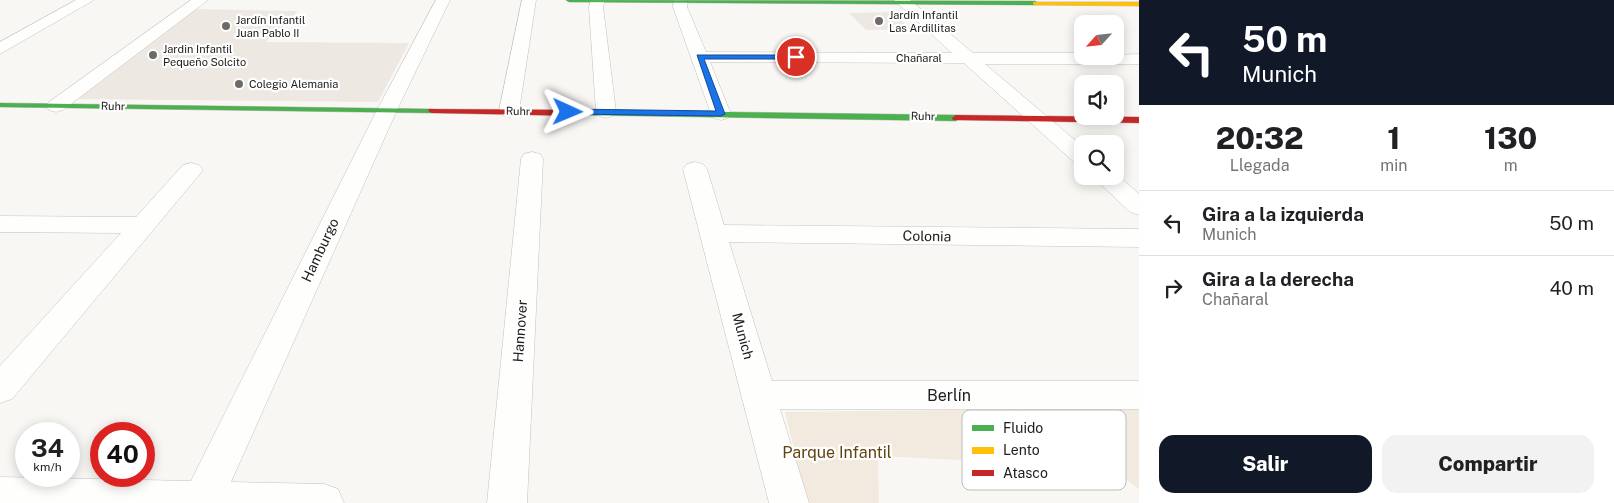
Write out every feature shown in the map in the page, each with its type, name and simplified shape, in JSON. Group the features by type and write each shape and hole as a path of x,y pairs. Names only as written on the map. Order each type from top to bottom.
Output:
{"street":[{"path":"3,45 87,0"},
{"path":"56,106 201,0"},
{"name":"Hamburgo","path":"201,502 386,110 443,0"},
{"path":"510,111 529,0"},
{"path":"569,0 1139,4"},
{"path":"598,0 596,7 606,112"},
{"path":"681,1 680,7 721,114"},
{"path":"903,2 1074,150"},
{"name":"Chañaral","path":"700,57 1139,59"},
{"name":"Ruhr","path":"0,105 1139,120"},
{"name":"Hannover","path":"507,503 532,159"},
{"name":"Munich","path":"695,169 789,503"},
{"path":"0,388 191,170"},
{"path":"1114,185 1139,207"},
{"path":"0,224 143,225"},
{"name":"Colonia","path":"714,233 1139,238"},
{"name":"Berlín","path":"759,394 1139,395"},
{"path":"0,496 201,502 324,503"}],"shaded area":[{"name":"Colegio Alemania","path":"193,9 298,11 266,42 409,43 378,102 71,99"},
{"name":"Jardín Infantil Las Ardillitas","path":"892,12 911,29 866,30 849,13"}],"green space":[{"path":"1139,408 1139,489 1126,479 1126,410 962,410"},
{"name":"Parque Infantil","path":"962,410 962,460 878,456 879,503 807,503 785,412"}],"traffic: fast":[{"path":"569,0 1035,3"},
{"path":"0,105 432,111"},
{"path":"579,113 956,118"}],"traffic: slow":[{"path":"1035,3 1139,4"}],"traffic: jam":[{"path":"432,111 579,113"},
{"path":"956,118 1139,120"}],"place":[{"name":"Jardín Infantil Las Ardillitas","path":"879,21"},
{"name":"Jardín Infantil Juan Pablo II","path":"226,26"},
{"name":"Jardin Infantil Pequeño Solcito","path":"153,55"},
{"name":"Colegio Alemania","path":"239,84"}],"route":[{"path":"568,112 721,114 700,57 796,57"}]}
